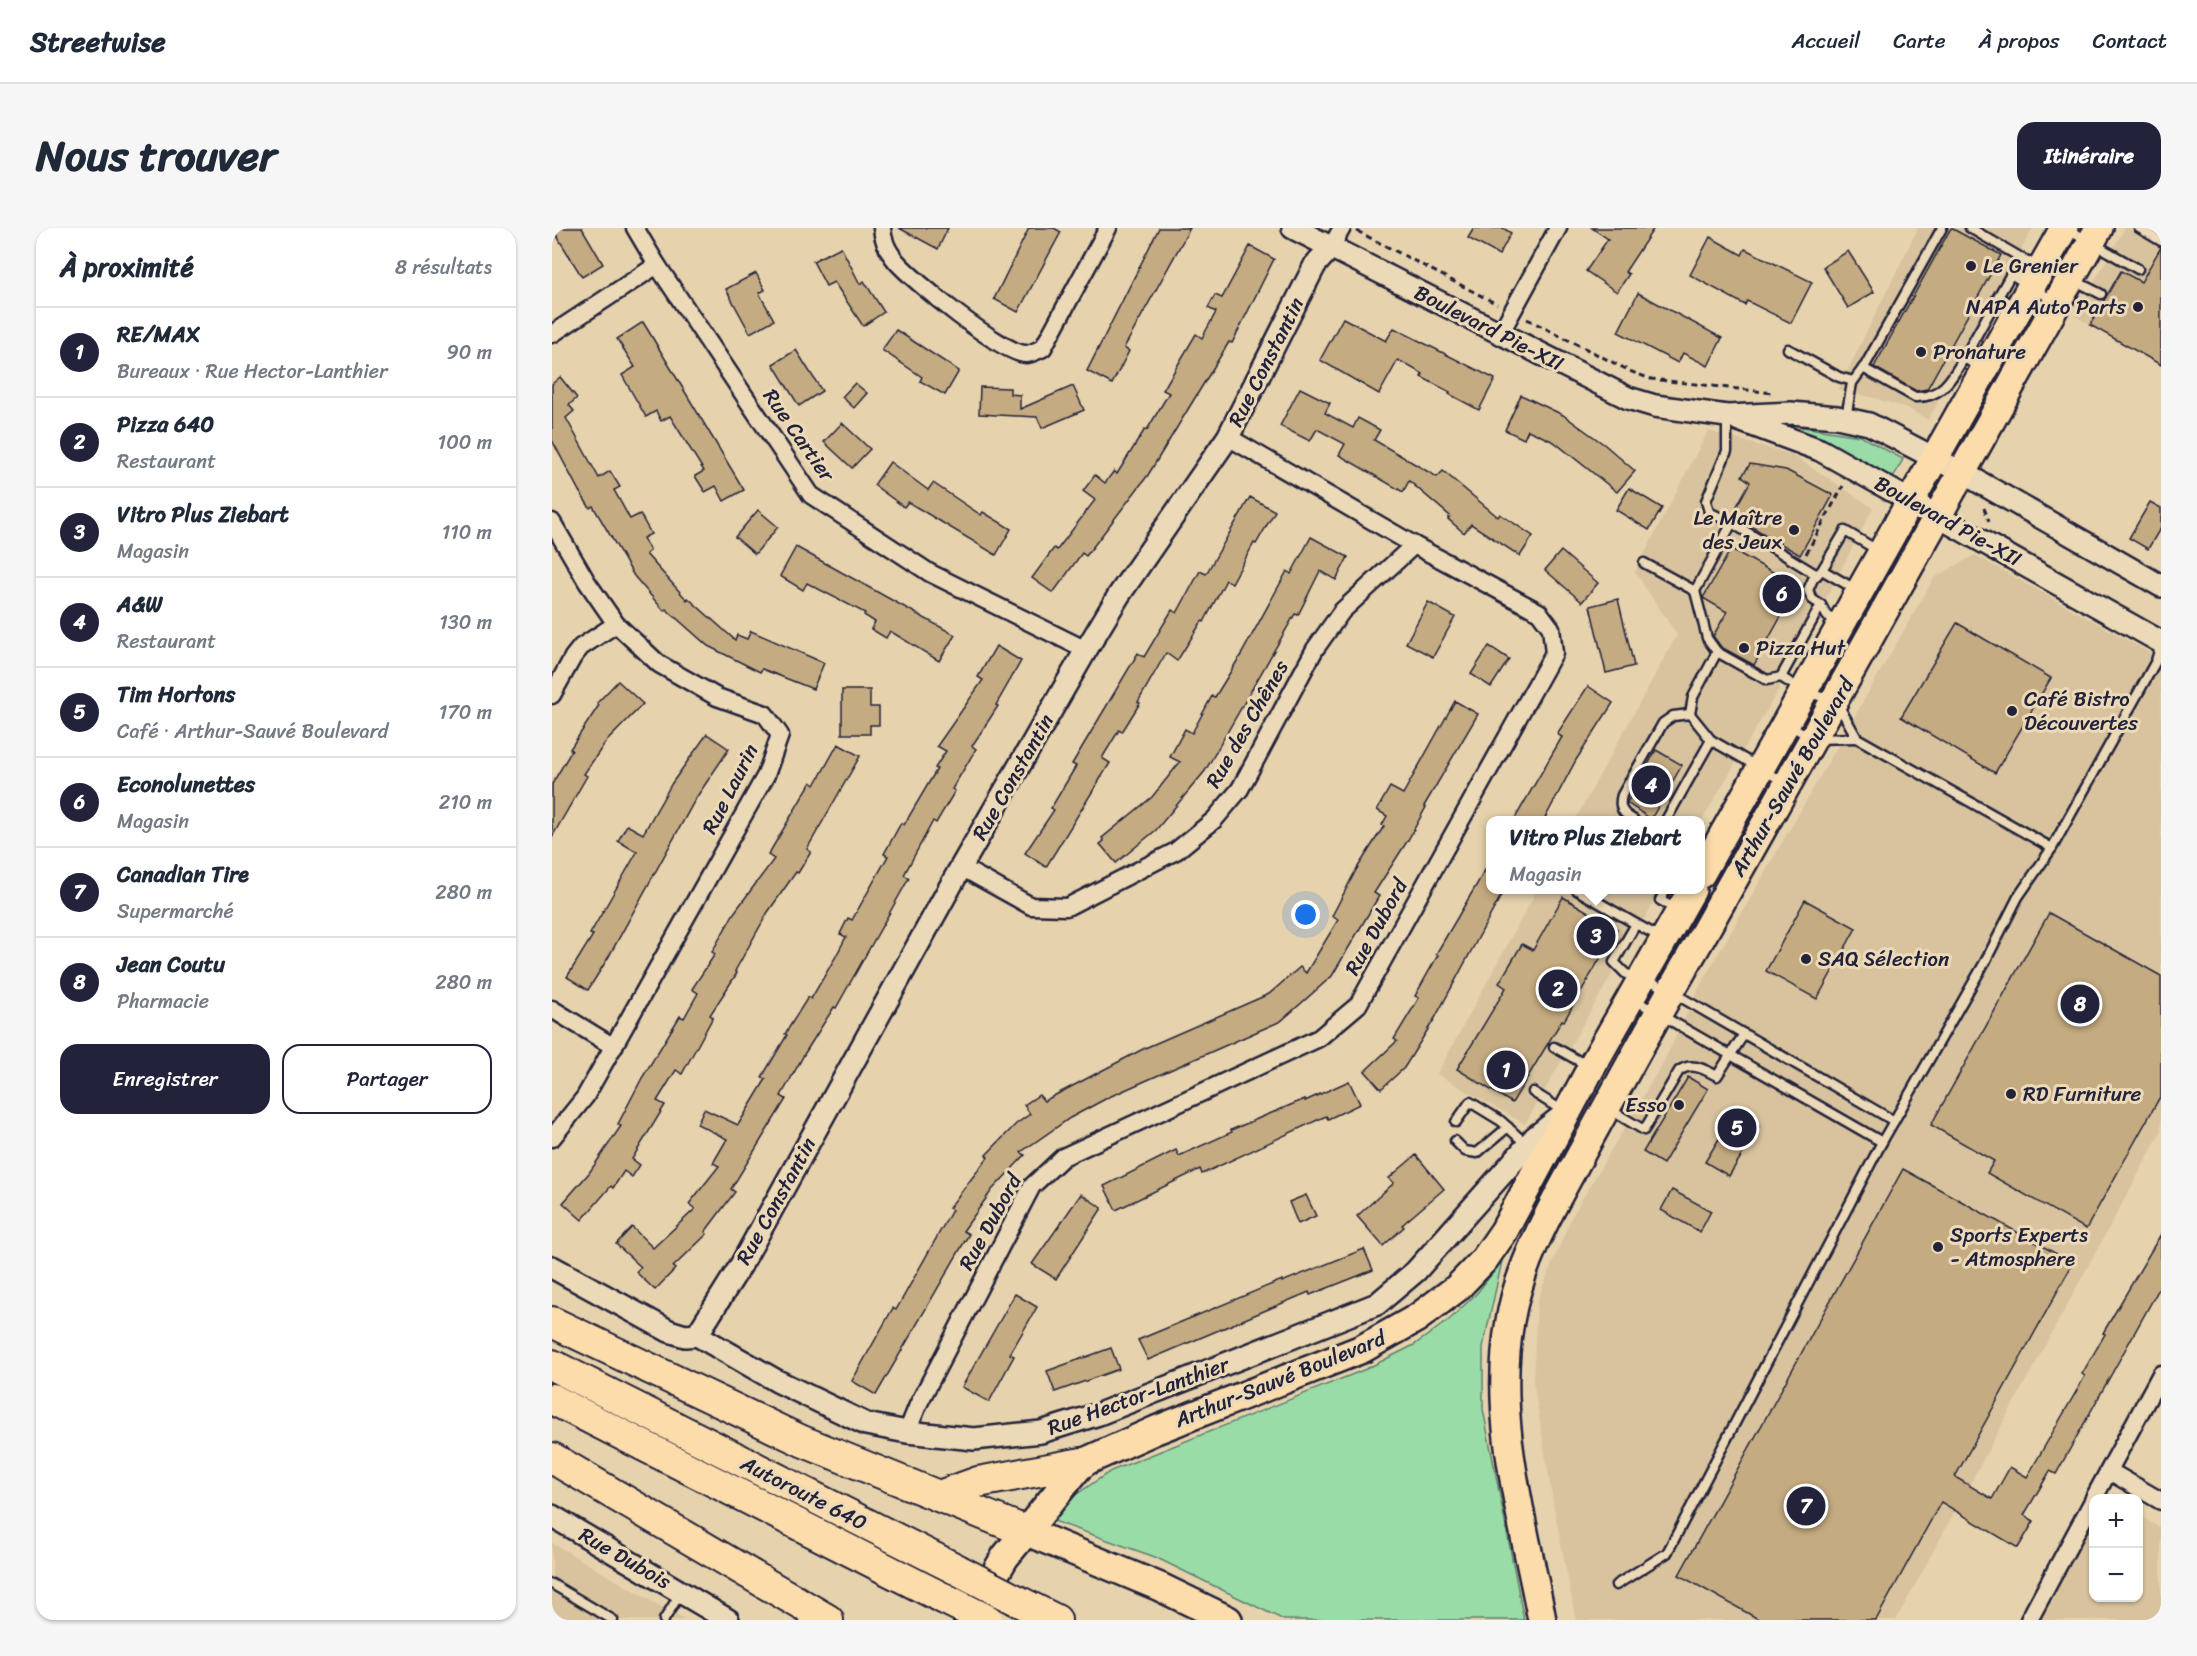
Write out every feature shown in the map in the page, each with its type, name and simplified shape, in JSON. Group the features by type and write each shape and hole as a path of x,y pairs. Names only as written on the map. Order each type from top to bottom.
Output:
{"highway":[{"path":"552,1322 802,1441 1025,1531"},
{"name":"Autoroute 640","path":"552,1365 1056,1620"},
{"name":"Autoroute 640","path":"552,1399 987,1620"},
{"path":"552,1458 725,1558 802,1610 828,1620"},
{"path":"939,1496 978,1482 1082,1463"}],"main road":[{"name":"Arthur-Sauvé Boulevard","path":"1705,877 1787,723 1935,459 1957,392 2066,228"},
{"name":"Arthur-Sauvé Boulevard","path":"1705,883 1788,785 1965,474 2095,235"},
{"name":"Arthur-Sauvé Boulevard","path":"968,1620 994,1573 1025,1531 1082,1463 1156,1430 1342,1358 1417,1318 1457,1288 1484,1260 1508,1223 1535,1151 1566,1113 1633,983 1696,894"},
{"name":"Arthur-Sauvé Boulevard","path":"1542,1620 1507,1431 1505,1352 1515,1296 1527,1257 1664,1003 1696,894"},
{"path":"1025,1531 1160,1587 1228,1620"}],"street":[{"name":"Rue Cartier","path":"635,228 657,266 811,495 930,573 1086,650"},
{"path":"882,228 883,242 895,260 915,280 1003,346 1025,354 1043,348 1108,228"},
{"name":"Boulevard Pie-XII","path":"1293,228 1628,398 1655,406 1727,416 1791,413 1846,418 1879,428 1965,474 2161,586"},
{"path":"1500,334 1558,228"},
{"name":"Rue Constantin","path":"697,1335 741,1266 961,867 1086,650 1119,595 1228,437 1315,265 1349,229"},
{"path":"552,334 657,266"},
{"name":"Boulevard Pie-XII","path":"1727,416 1820,450 2161,643"},
{"name":"Rue Dubord","path":"907,1432 918,1405 1032,1186 1063,1157 1319,1038 1359,1005 1554,653 1551,628 1539,612 1414,545 1228,437"},
{"name":"Rue Laurin","path":"552,522 586,582 616,624 659,664 717,697 765,714 780,735 766,775 614,1047 585,1097 552,1138"},
{"name":"Rue des Chênes","path":"961,867 1031,906 1067,907 1176,852 1214,820 1240,789 1315,649 1342,611 1414,545"},
{"path":"552,695 581,647 616,624"},
{"path":"552,1009 614,1047"},
{"name":"Rue Hector-Lanthier","path":"552,1267 669,1330 685,1336 697,1335 777,1381 854,1419 907,1432 974,1439 1011,1437 1048,1430 1100,1414 1362,1311 1389,1295 1416,1271 1535,1151"},
{"path":"2097,1494 2161,1374"},
{"path":"2109,1471 2161,1501"},
{"path":"2029,1620 2089,1508"},
{"name":"Rue Dubois","path":"552,1516 728,1620"}],"lane":[{"path":"1846,418 1853,381 1863,368 1942,228"},
{"path":"1970,228 2025,260 2023,290"},
{"path":"2066,228 2095,235 2138,269"},
{"path":"2139,228 2161,241"},
{"path":"2023,290 2071,280 2101,294"},
{"path":"2023,290 2058,304"},
{"path":"1788,349 1839,377 1853,381"},
{"path":"1863,368 1915,397 1957,392"},
{"path":"1727,416 1727,451 1706,501 1709,512 1860,592"},
{"path":"1732,523 1695,591 1709,644 1717,652 1767,680 1781,677 1805,692 1836,700 1857,738"},
{"path":"1841,625 1827,616 1821,605 1812,599 1808,590 1845,531 1882,552"},
{"path":"1644,563 1695,591"},
{"path":"1781,677 1821,605"},
{"path":"1616,1585 1667,1553 1882,1142 1985,962 2018,897 2052,848 2156,661 2161,643"},
{"path":"1717,652 1693,697 1690,714 1711,740 1788,785"},
{"path":"1626,816 1620,808 1622,795 1663,723 1673,716 1690,714"},
{"path":"1787,723 1814,739 1857,738 2052,848"},
{"path":"1668,816 1711,740"},
{"path":"1584,894 1664,939"},
{"path":"1635,924 1614,962 1633,983 1664,1003 1731,1055 1882,1142"},
{"path":"1633,983 1664,1003 1744,1034 1894,1121"},
{"path":"1606,1107 1644,1130 1679,1071 1695,1066 1717,1076 1744,1034"},
{"path":"1554,1047 1591,1068"},
{"path":"1533,1092 1566,1113"},
{"path":"1456,1122 1470,1102 1508,1127 1535,1151"},
{"path":"1455,1141 1469,1153 1477,1153 1508,1127"},
{"path":"552,1584 613,1620"},
{"path":"664,1620 682,1591"}],"path":[{"name":"Boulevard Pie-XII","path":"1349,229 1497,304"},
{"name":"Boulevard Pie-XII","path":"1532,322 1632,372 1651,379 1783,394"},
{"path":"1806,554 1847,478"}],"shaded area":[{"path":"1918,228 2033,228 1928,420 1907,408 1838,390"},
{"path":"2125,228 2161,228 2161,366 2075,316"},
{"path":"1708,431 1793,455 1873,508 1776,694 1705,816 1577,816 1677,635 1635,572"},
{"path":"1975,555 2161,659 2161,1132 1896,1620 1576,1620 1554,1508 1533,1380 1537,1301 1571,1218 1665,1059 1701,984 1934,578"},
{"path":"1535,894 1659,894 1525,1124 1437,1074"},
{"path":"2143,1518 2161,1528 2161,1620 2041,1620 2089,1529 2089,1602 2143,1602"},
{"path":"552,1543 684,1620 552,1620"}],"green space":[{"path":"1802,427 1860,436 1903,459 1892,480 1801,431"},
{"path":"1502,1261 1483,1347 1483,1409 1524,1620 1284,1620 1155,1557 1051,1520 1071,1498 1111,1471 1366,1369 1414,1345 1450,1319 1477,1293"}],"building":[{"path":"552,228 582,228 603,264 582,277"},
{"path":"899,228 948,228 938,249"},
{"path":"1029,228 1054,228 1061,232 1018,312 994,299"},
{"path":"1159,228 1190,228 1124,348 1129,351 1112,384 1087,371"},
{"path":"1474,228 1503,228 1511,233 1499,255 1468,238"},
{"path":"1592,228 1654,228 1625,272 1629,274 1617,292 1586,271 1608,239"},
{"path":"1951,228 2001,255 1927,389 1916,391 1874,367"},
{"path":"1710,237 1742,255 1745,249 1812,282 1791,323 1747,301 1745,305 1690,275"},
{"path":"1250,246 1274,259 1232,343 1229,342 1148,475 1086,556 1082,553 1053,593 1032,578 1054,548 1057,550 1095,500 1083,491 1095,475 1105,483 1114,471 1117,474 1145,429 1147,430 1169,393 1163,390 1196,334 1202,338 1216,312 1208,308 1215,295 1222,298"},
{"path":"841,247 860,284 864,281 884,312 863,326 834,282 826,286 813,261"},
{"path":"2161,247 2161,365 2090,325 2121,271 2141,282"},
{"path":"1848,251 1874,292 1848,308 1823,267"},
{"path":"756,273 765,290 759,293 774,320 750,333 726,289"},
{"path":"1638,293 1722,338 1708,366 1683,353 1678,363 1618,332"},
{"path":"1343,318 1386,341 1394,328 1495,379 1479,410 1421,377 1423,374 1398,360 1379,394 1320,360"},
{"path":"643,322 744,490 724,501 716,486 705,492 695,476 704,471 670,416 661,421 656,411 646,417 622,375 635,367 617,339"},
{"path":"896,330 959,371 945,395 920,381 922,377 882,350"},
{"path":"796,350 822,391 799,406 773,364"},
{"path":"560,377 577,398 569,405 574,411 566,418 599,478 610,471 620,487 614,490 630,519 640,514 651,534 643,538 650,551 646,554 687,600 688,598 735,640 737,635 747,639 751,631 824,663 813,689 762,669 760,672 708,646 666,609 664,611 634,576 593,506 590,508 579,491 552,440 552,384"},
{"path":"855,383 867,393 854,408 842,397"},
{"path":"1073,386 1084,410 1042,428 1037,417 979,414 980,387 1010,388 1010,394 1020,395 1020,409"},
{"path":"1300,388 1330,403 1325,413 1353,428 1358,418 1380,430 1374,440 1437,477 1443,471 1498,517 1500,514 1533,536 1520,556 1471,524 1464,533 1448,519 1450,516 1409,481 1403,492 1339,455 1345,444 1317,429 1310,441 1280,426"},
{"path":"1521,395 1563,415 1605,445 1635,471 1617,492 1554,442 1528,430 1524,439 1505,430"},
{"path":"842,423 870,449 852,468 824,442"},
{"path":"890,462 928,490 933,483 981,515 983,512 1011,529 996,555 908,502 904,507 874,485"},
{"path":"1750,464 1786,470 1833,495 1800,555 1732,515 1750,482 1742,476"},
{"path":"1629,488 1662,508 1649,530 1616,510"},
{"path":"1250,497 1275,511 1232,583 1226,580 1204,622 1202,621 1177,661 1166,653 1138,702 1140,703 1122,732 1119,730 1102,758 1110,763 1046,867 1025,853 1054,810 1051,808 1076,766 1072,764 1138,653 1144,657 1172,610 1177,613 1200,571 1206,574"},
{"path":"2150,502 2161,508 2161,527 2148,549 2129,538"},
{"path":"758,510 778,527 755,554 735,537"},
{"path":"1311,537 1348,557 1336,580 1320,571 1298,615 1295,614 1205,771 1156,830 1116,863 1100,844 1104,841 1102,838 1152,797 1180,762 1170,757 1185,729 1192,733 1212,696 1215,697 1242,653 1287,571 1291,574"},
{"path":"796,547 955,635 939,661 890,631 886,638 871,629 875,622 864,615 865,613 807,583 803,590 780,576"},
{"path":"1731,549 1798,586 1754,665 1721,647 1713,636 1727,612 1703,598"},
{"path":"1561,551 1598,583 1582,602 1545,570"},
{"path":"1618,599 1634,666 1606,673 1590,606"},
{"path":"1428,602 1455,617 1433,657 1406,643"},
{"path":"1957,623 2051,678 1995,773 1901,717"},
{"path":"996,646 1021,661 996,705 998,706 972,746 976,749 952,789 955,791 936,823 933,821 904,875 909,878 836,1008 834,1007 805,1053 781,1096 786,1099 731,1189 735,1192 705,1232 707,1234 673,1267 675,1269 655,1290 636,1272 641,1267 616,1244 632,1227 653,1248 695,1209 689,1204 719,1166 713,1163 727,1139 697,1124 704,1109 738,1125 766,1079 762,1077 787,1035 785,1034 808,997 811,999 835,958 846,937 840,934 848,918 852,920 888,856 884,854 901,823 904,825 937,769 935,768 946,751 937,746 983,680 978,677"},
{"path":"1489,646 1509,659 1491,687 1471,674"},
{"path":"618,681 643,704 605,743 584,774 587,776 552,837 552,784 572,750 570,749 599,705 597,703"},
{"path":"1588,686 1613,703 1576,760 1546,816 1516,816 1562,737 1557,734"},
{"path":"842,690 870,690 870,707 879,707 879,725 870,725 870,734 842,734"},
{"path":"1455,701 1478,714 1424,806 1426,807 1408,840 1374,893 1379,896 1332,976 1281,1021 1109,1097 1070,1118 1021,1152 1025,1155 992,1190 963,1231 969,1234 876,1395 852,1381 893,1308 896,1310 952,1210 949,1208 988,1157 986,1155 1016,1124 1030,1114 1024,1105 1039,1095 1044,1101 1145,1048 1269,994 1300,967 1306,973 1338,920 1332,916 1356,870 1384,826 1382,825 1387,816 1377,810 1390,787 1403,794"},
{"path":"707,734 729,749 696,798 588,990 567,977 593,935 590,934 637,852 618,841 627,825 643,834 672,783"},
{"path":"838,744 860,756 807,849 811,852 768,912 735,971 737,973 710,1015 713,1017 682,1074 676,1070 657,1101 665,1105 632,1159 640,1165 632,1177 624,1171 613,1188 611,1186 582,1220 563,1203 589,1173 621,1126 618,1124 642,1078 680,1016 684,1018 698,993 692,989 715,954 712,952 734,913 774,859 768,855 811,782 815,785"},
{"path":"1656,750 1682,765 1653,816 1646,816 1627,803"},
{"path":"1486,869 1486,894 1502,894 1435,1018 1404,1068 1381,1089 1365,1071 1397,1041 1394,1039 1419,998 1415,996 1438,955 1436,954"},
{"path":"1563,897 1617,929 1564,1021 1562,1020 1512,1103 1457,1069 1506,988 1499,983 1522,944 1533,950"},
{"name":"SAQ Sélection","path":"1805,900 1856,928 1817,999 1766,971"},
{"path":"2049,913 2161,976 2161,1095 2086,1229 1987,1173 1994,1161 1931,1125"},
{"path":"1688,1077 1708,1089 1663,1164 1643,1152"},
{"path":"1349,1081 1360,1104 1328,1119 1326,1116 1202,1174 1200,1169 1116,1210 1104,1186 1176,1150 1179,1156 1232,1132 1231,1130"},
{"path":"1735,1112 1759,1127 1729,1176 1705,1162"},
{"path":"1416,1155 1444,1189 1402,1225 1404,1227 1383,1246 1357,1216 1394,1183 1389,1178"},
{"path":"1903,1169 2073,1263 1955,1477 1992,1499 2010,1467 2027,1477 2085,1376 2082,1374 2105,1334 2103,1333 2161,1234 2161,1285 2056,1474 2050,1471 2024,1515 2034,1521 2018,1548 1941,1502 1876,1620 1760,1620 1679,1575"},
{"path":"1672,1190 1711,1211 1700,1232 1661,1210"},
{"path":"1081,1194 1102,1208 1056,1279 1032,1264"},
{"path":"1306,1195 1316,1216 1298,1224 1289,1202"},
{"path":"1364,1249 1373,1270 1310,1295 1309,1292 1148,1360 1138,1340 1282,1280 1282,1282"},
{"path":"1015,1294 1037,1307 1010,1354 1014,1356 989,1402 962,1387"},
{"path":"1111,1348 1119,1369 1055,1392 1047,1371"}],"place":[{"name":"Le Grenier","path":"1971,266"},
{"name":"NAPA Auto Parts","path":"2138,307"},
{"name":"Pronature","path":"1921,352"},
{"name":"Le Maître des Jeux","path":"1794,530"},
{"name":"Econolunettes","path":"1782,594"},
{"name":"Pizza Hut","path":"1744,648"},
{"name":"Café Bistro Découvertes","path":"2012,711"},
{"name":"A&W","path":"1651,785"},
{"name":"Vitro Plus Ziebart","path":"1596,936"},
{"name":"SAQ Sélection","path":"1806,959"},
{"name":"Pizza 640","path":"1558,989"},
{"name":"Jean Coutu","path":"2080,1004"},
{"name":"RE/MAX","path":"1506,1070"},
{"name":"RD Furniture","path":"2011,1094"},
{"name":"Esso","path":"1679,1105"},
{"name":"Tim Hortons","path":"1737,1128"},
{"name":"Sports Experts - Atmosphere","path":"1938,1247"},
{"name":"Canadian Tire","path":"1806,1506"}]}
